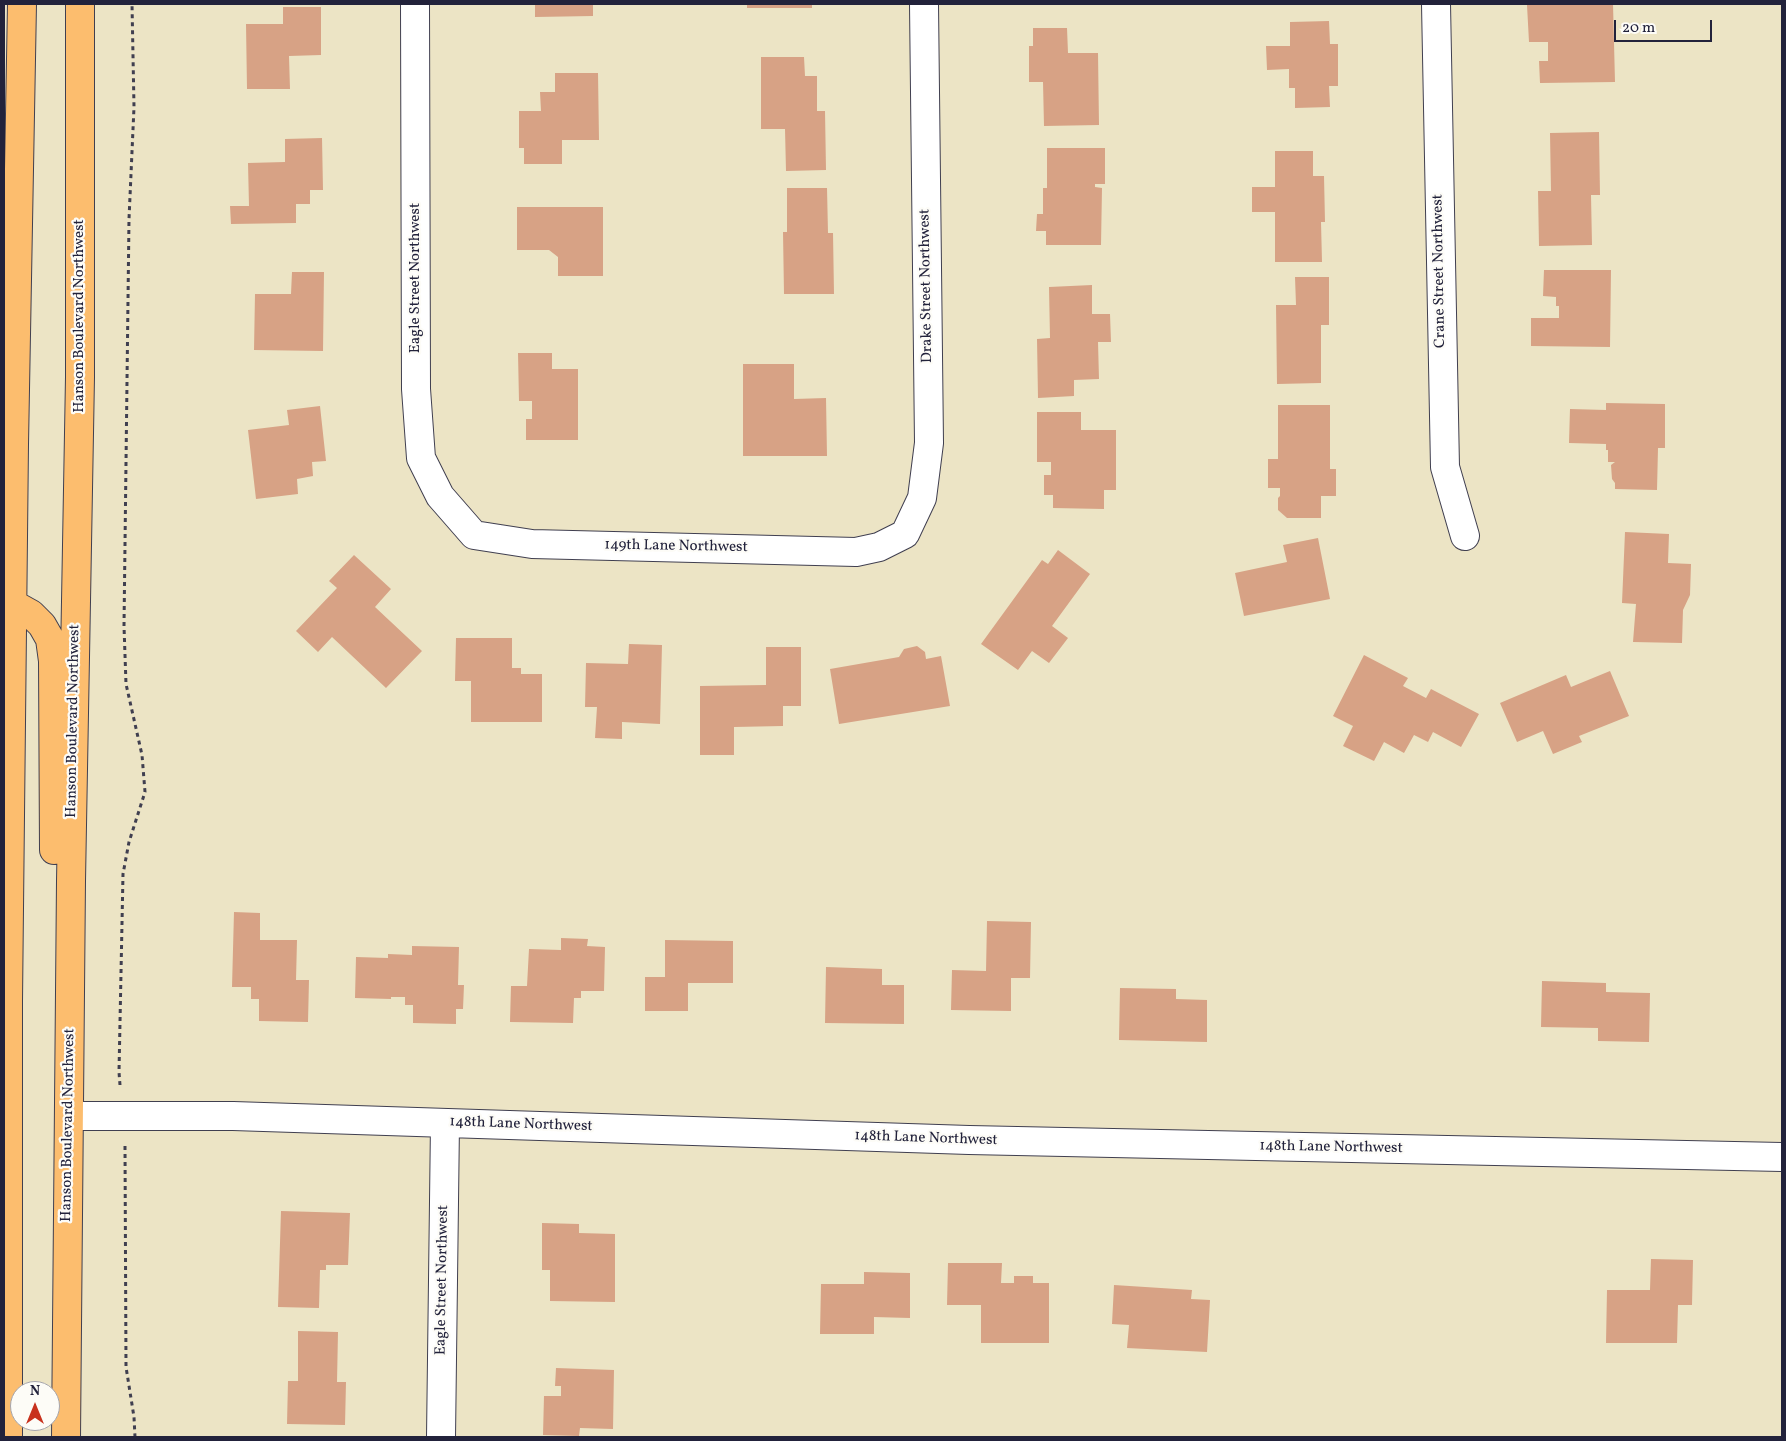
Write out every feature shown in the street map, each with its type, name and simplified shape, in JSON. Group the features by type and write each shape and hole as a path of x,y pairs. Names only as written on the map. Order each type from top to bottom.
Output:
{"main road":[{"path":"8,1437 6,1113 8,604 22,4"},
{"name":"Hanson Boulevard Northwest","path":"66,1437 69,1070 80,377 80,4"},
{"path":"8,604 31,614 42,625 50,639 53,661 54,1012 69,1070"}],"street":[{"name":"Eagle Street Northwest","path":"415,4 416,389 421,458 440,496 474,534"},
{"name":"Drake Street Northwest","path":"878,546 905,534 922,498 929,443 924,4"},
{"name":"Crane Street Northwest","path":"1436,4 1445,467 1465,536"},
{"name":"149th Lane Northwest","path":"474,534 532,544 856,552 878,546"},
{"name":"148th Lane Northwest","path":"70,1116 233,1116 959,1140 1782,1157"},
{"name":"Eagle Street Northwest","path":"441,1437 445,1123"}],"path":[{"path":"119,1072 123,874 129,842 145,792 142,755 126,684 124,626 128,308 134,107 132,4"},
{"path":"126,1151 126,1366 134,1416 135,1437"}],"building":[{"path":"535,4 593,4 593,16 535,17"},
{"path":"747,4 812,4 812,8 747,8"},
{"path":"1613,4 1615,82 1540,83 1539,61 1548,61 1548,42 1529,42 1527,5"},
{"path":"283,7 321,7 321,55 289,56 290,89 247,89 246,24 283,24"},
{"path":"1329,21 1330,44 1338,44 1338,86 1329,86 1330,107 1295,108 1295,88 1289,88 1289,69 1267,70 1266,46 1290,46 1290,22"},
{"path":"1033,28 1067,28 1068,53 1098,53 1099,125 1044,126 1043,82 1029,82 1029,46 1033,46"},
{"path":"761,57 804,57 805,76 817,76 817,111 825,111 826,170 786,171 785,129 761,129"},
{"path":"555,73 598,73 599,140 562,140 562,164 524,164 524,148 519,148 519,111 541,111 540,92 555,92"},
{"path":"1599,132 1600,195 1591,195 1592,245 1539,246 1538,191 1551,191 1550,133"},
{"path":"322,138 323,190 310,190 310,204 296,204 296,223 231,224 230,206 249,206 248,163 285,162 285,139"},
{"path":"1047,148 1105,148 1105,184 1095,184 1095,187 1102,188 1101,245 1046,245 1046,231 1036,231 1037,214 1043,214 1043,188 1047,188"},
{"path":"1275,151 1313,151 1313,176 1324,176 1325,222 1321,222 1322,262 1275,262 1275,212 1252,212 1252,187 1275,187"},
{"path":"787,188 827,188 828,233 833,233 834,294 784,294 783,232 787,232"},
{"path":"517,207 603,207 603,276 558,276 558,257 549,250 517,250"},
{"path":"1544,270 1611,270 1610,347 1531,346 1531,318 1559,318 1559,306 1556,306 1556,297 1543,296"},
{"path":"292,272 324,272 323,351 254,350 255,294 291,294"},
{"path":"1295,277 1329,277 1329,325 1321,325 1321,383 1277,384 1276,305 1296,305"},
{"path":"1092,285 1092,314 1110,314 1111,342 1098,342 1099,379 1074,380 1074,396 1038,398 1037,339 1050,338 1049,287"},
{"path":"518,353 552,353 552,369 578,369 578,440 526,440 526,419 532,419 532,401 519,401"},
{"path":"743,364 794,364 794,399 826,398 827,456 743,456"},
{"path":"1606,403 1665,404 1665,448 1658,448 1657,490 1615,489 1611,465 1615,462 1608,462 1606,444 1569,443 1570,409 1606,410"},
{"path":"1278,405 1330,405 1330,469 1336,469 1336,496 1321,496 1321,518 1287,518 1278,510 1280,488 1268,488 1268,459 1278,459"},
{"path":"320,406 326,461 312,462 313,476 297,479 298,494 256,499 248,430 289,425 287,410"},
{"path":"1037,412 1081,412 1081,430 1116,430 1116,490 1104,490 1104,509 1053,508 1053,495 1044,495 1044,475 1051,475 1051,462 1037,462"},
{"path":"1625,532 1669,534 1668,563 1691,564 1690,595 1683,610 1682,643 1633,642 1636,604 1622,603"},
{"path":"1318,538 1330,599 1244,616 1235,573 1287,562 1283,545"},
{"path":"1058,550 1090,574 1052,626 1068,638 1049,663 1032,651 1018,670 981,644 1042,560 1048,564"},
{"path":"354,555 391,589 375,607 422,651 386,688 332,637 318,652 296,631 337,588 329,581"},
{"path":"456,638 512,638 512,668 521,668 521,674 542,674 542,722 471,722 471,681 455,681"},
{"path":"629,644 662,645 660,724 622,722 622,739 595,738 597,707 585,707 586,663 628,664"},
{"path":"917,646 925,652 926,659 941,656 950,706 839,724 830,669 899,657 904,649"},
{"path":"766,647 801,647 801,706 783,706 783,726 734,727 734,755 700,755 700,686 766,685"},
{"path":"1364,655 1408,678 1403,686 1426,698 1431,689 1479,714 1461,747 1433,732 1428,742 1414,735 1404,753 1384,742 1374,761 1343,746 1353,726 1333,716"},
{"path":"1610,671 1629,716 1579,736 1582,742 1553,754 1543,731 1517,742 1500,703 1566,675 1571,687"},
{"path":"234,912 260,913 260,940 297,940 296,980 309,980 308,1022 259,1021 259,999 251,999 251,987 232,987"},
{"path":"987,921 1031,922 1030,978 1011,978 1011,1011 951,1010 952,970 986,971"},
{"path":"561,938 588,939 587,946 605,947 604,991 581,991 581,998 574,998 573,1023 510,1022 511,986 527,986 529,949 561,950"},
{"path":"665,940 733,941 733,983 688,983 688,1011 645,1011 645,977 665,977"},
{"path":"412,946 459,947 458,985 464,985 463,1009 456,1009 456,1024 413,1023 413,1005 405,1005 405,997 391,997 391,999 355,998 356,957 388,958 388,954 412,955"},
{"path":"826,967 882,969 882,985 904,985 904,1024 825,1023"},
{"path":"1542,981 1606,983 1606,992 1650,993 1649,1042 1598,1041 1598,1028 1541,1027"},
{"path":"1120,988 1176,989 1176,999 1207,1000 1207,1042 1119,1040"},
{"path":"281,1211 350,1213 348,1265 326,1265 326,1270 320,1270 319,1308 278,1307"},
{"path":"542,1223 579,1224 579,1233 615,1234 615,1302 550,1301 550,1270 542,1270"},
{"path":"1651,1259 1693,1260 1692,1305 1678,1305 1677,1343 1606,1343 1607,1290 1650,1290"},
{"path":"948,1263 1002,1263 1001,1283 1014,1283 1014,1276 1033,1276 1033,1283 1049,1283 1049,1343 981,1343 981,1305 947,1305"},
{"path":"864,1272 910,1273 910,1318 874,1317 874,1334 820,1334 821,1284 864,1284"},
{"path":"1114,1285 1192,1290 1191,1299 1210,1300 1207,1352 1127,1348 1129,1325 1112,1324"},
{"path":"298,1331 338,1332 337,1382 346,1382 345,1425 287,1424 288,1381 298,1381"},
{"path":"556,1368 614,1370 613,1429 580,1428 579,1436 543,1435 544,1396 561,1396 561,1386 555,1386"}]}
